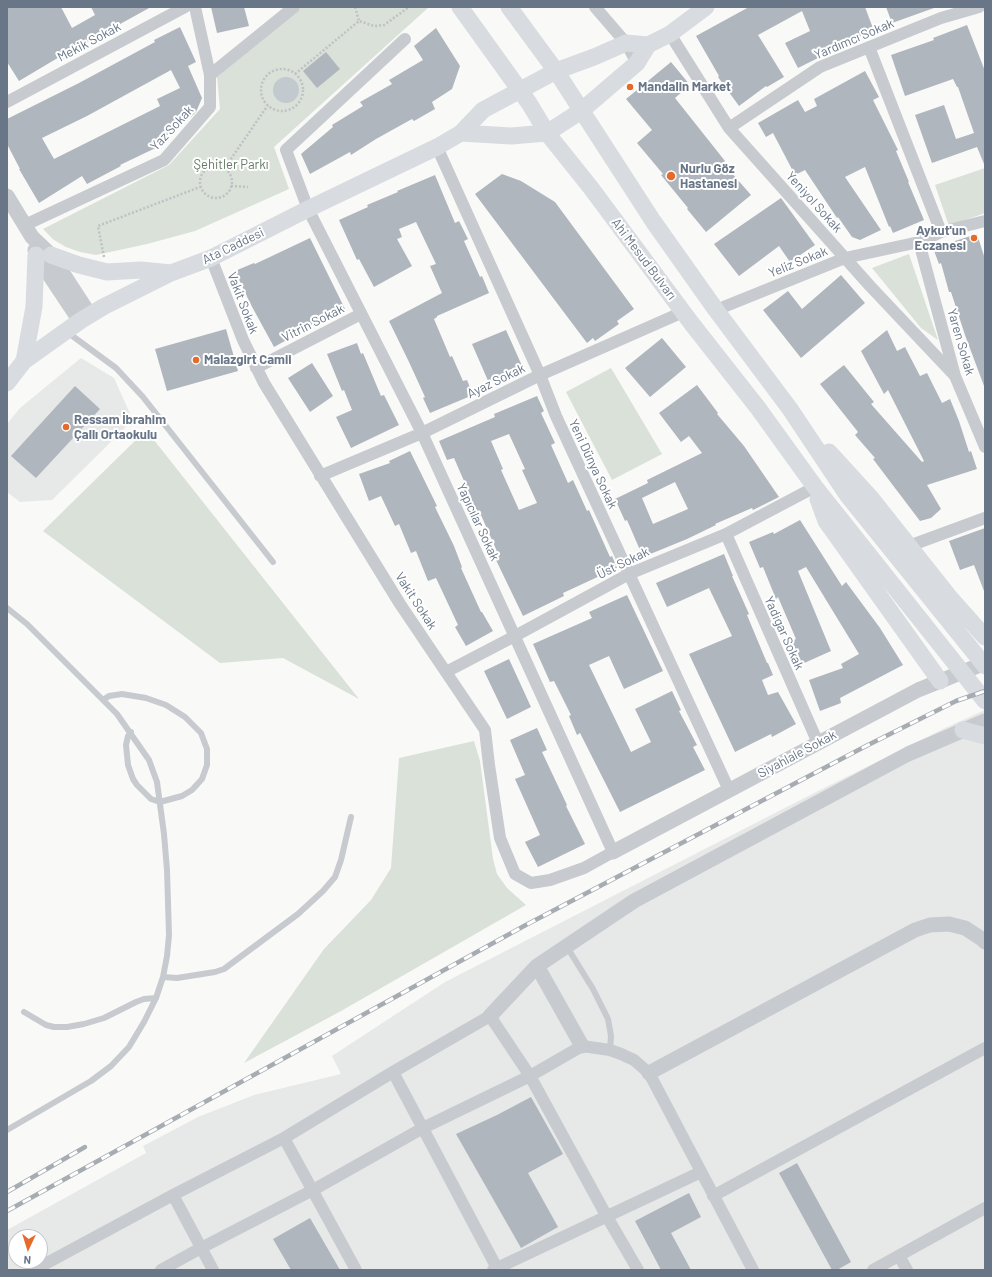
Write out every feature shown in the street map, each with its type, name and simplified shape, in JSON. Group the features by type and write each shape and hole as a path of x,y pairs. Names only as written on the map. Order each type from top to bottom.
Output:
{"main road":[{"name":"Ahi Mesud Bulvarı","path":"460,7 520,90 546,133 591,188 683,312 758,408 832,509 985,700"},
{"path":"508,7 556,71 653,221 716,310 790,409 848,496 985,666"},
{"path":"626,43 648,45 670,34 706,7"},
{"name":"Ata Caddesi","path":"15,372 66,331 103,307 171,273 212,258 308,209 437,147 461,133 483,110 556,71 626,43"},
{"path":"461,133 511,136 546,133 581,111 637,63 648,45"},
{"path":"15,372 34,307 44,255 107,272 141,270 171,273"},
{"path":"790,409 871,498 951,599 985,637"},
{"path":"815,487 826,521 940,681"},
{"path":"906,635 929,647 946,638 957,622 951,599"},
{"path":"963,730 985,736"}],"street":[{"name":"Mekik Sokak","path":"7,102 185,7"},
{"name":"Yaz Sokak","path":"29,231 164,160 210,108 210,75 195,7"},
{"path":"210,75 294,7"},
{"path":"594,7 626,43 637,63"},
{"name":"Yardımcı Sokak","path":"729,128 820,67 941,18 979,7"},
{"path":"983,7 985,12"},
{"name":"Yeniyol Sokak","path":"670,34 729,128 845,258 955,376"},
{"name":"Yapıcılar Sokak","path":"405,39 286,150 308,209 422,433 613,852"},
{"path":"869,47 941,232"},
{"name":"Yeni Dünya Sokak","path":"437,147 540,375 556,416 729,790"},
{"path":"7,196 85,318"},
{"name":"Yeliz Sokak","path":"716,310 845,258 919,242 941,232 985,221"},
{"name":"Yaren Sokak","path":"919,242 955,376 985,447"},
{"name":"Vakit Sokak","path":"212,258 243,340 264,383 400,604 485,730 500,838 515,874 532,883 550,880 584,868 613,852"},
{"name":"Ayaz Sokak","path":"320,476 422,433 540,375 683,312"},
{"name":"Vitrin Sokak","path":"256,368 361,314"},
{"name":"Üst Sokak","path":"446,672 629,574 726,534 815,487"},
{"path":"909,546 985,518"},
{"name":"Yadigar Sokak","path":"726,534 818,743"},
{"name":"Siyahlale Sokak","path":"613,852 918,690 985,663"},
{"path":"34,1270 173,1195 284,1138 393,1072 490,1016 537,966 634,901 908,754 985,721"},
{"path":"649,1073 916,930 930,926 949,924 965,928 985,942"},
{"path":"537,966 582,1046"},
{"path":"490,1016 530,1076 606,1215 638,1270"},
{"path":"161,1270 313,1190 423,1128 530,1076 582,1046 610,1050 621,1054 634,1060 649,1073 753,1270"},
{"path":"713,1196 985,1048"},
{"path":"393,1072 496,1269 606,1215 701,1172"},
{"path":"284,1138 356,1270"},
{"path":"173,1195 213,1270"},
{"path":"873,1270 985,1208"},
{"path":"899,1256 907,1270"}],"lane":[{"path":"66,331 116,368 143,397 273,562"},
{"path":"7,608 27,624 118,714 149,760 157,782 160,802 167,870 169,935 163,976 156,998 129,1047 111,1066 91,1081 7,1130"},
{"path":"103,700 109,696 122,694 157,701 175,710 185,718 200,733 206,745 208,758 206,772 197,786 187,794 160,802 151,799 141,790 133,779 128,766 126,742 131,732"},
{"path":"163,976 177,978 224,969 298,914 323,891 335,877 341,860 351,817"},
{"path":"566,946 593,989 608,1019 611,1036 610,1050"},
{"path":"24,1012 46,1025 54,1027 67,1027 104,1018 136,1002 144,999 156,998"}],"path":[{"path":"355,7 360,21"},
{"path":"360,21 374,26 384,25 409,7"},
{"path":"295,74 360,21"},
{"path":"284,69 295,74 301,80 303,87 301,100 291,109 284,111 277,110 268,104 262,97 261,90 262,83 271,72 284,69"},
{"path":"224,169 268,104"},
{"path":"218,166 224,169 230,175 232,180 231,186 226,194 217,198 207,195 200,187 201,176 208,168 218,166"},
{"path":"231,186 248,187"},
{"path":"107,272 98,226 200,187"}],"shaded area":[{"path":"286,77 295,81 299,90 295,99 286,103 277,99 273,90 277,81"},
{"name":"Ressam İbrahim Çallı Ortaokulu","path":"81,358 114,378 132,418 123,430 52,500 20,502 7,492 7,424 20,408"},
{"path":"985,710 985,1270 7,1270 7,1230 8,1269 48,1269 48,1229 9,1229 146,1153 143,1146 198,1117 254,1095 341,1074 332,1056 445,982 820,790 945,728"}],"green space":[{"name":"Şehitler Parkı","path":"302,7 429,7 274,147 289,189 195,231 147,244 96,255 80,252 66,247 54,240 43,229 169,165 220,109 217,77"},
{"path":"985,168 985,213 949,226 935,185"},
{"path":"909,254 938,340 921,328 872,268"},
{"path":"611,368 662,454 612,480 566,392"},
{"path":"146,430 359,699 283,658 220,663 43,531"},
{"path":"474,741 480,761 493,859 497,874 507,888 526,905 341,1011 244,1063 324,949 371,900 391,868 399,758"}],"building":[{"path":"7,7 61,7 72,28 95,15 91,7 151,7 82,45 83,48 63,59 61,56 19,81 7,62"},
{"path":"211,7 244,7 249,26 217,33"},
{"path":"749,7 865,7 874,31 841,44 842,46 798,68 785,43 810,31 802,11 758,35 784,77 767,87 766,86 739,106 718,77 719,76 696,36"},
{"path":"886,7 934,7 934,8 892,23"},
{"path":"967,25 985,71 985,164 977,147 932,163 915,115 944,105 956,139 974,133 958,87 953,79 905,96 891,55 934,40 933,38"},
{"path":"180,27 196,62 188,66 202,98 196,112 163,138 166,143 120,165 121,166 87,184 82,176 39,203 19,169 7,144 7,119 79,83 155,42 154,40","holes":["171,70 180,88 157,99 160,106 54,159 42,138 87,116"]},
{"path":"436,28 460,66 452,89 432,102 435,109 414,121 412,119 351,155 350,152 310,174 301,154 333,127 332,125 363,106 360,102 392,84 389,80 423,60 414,46"},
{"path":"326,52 340,69 317,88 303,71"},
{"path":"671,62 690,85 675,98 725,161 723,163 751,195 706,232 661,175 663,174 637,143 652,130 626,99"},
{"path":"865,71 879,97 873,100 898,150 896,151 924,220 893,233 890,226 889,227 865,167 845,177 881,230 860,240 852,237 838,217 837,218 805,170 795,175 773,133 766,137 758,123 798,100 805,112 817,106 814,99"},
{"path":"502,174 521,181 555,202 634,309 617,321 619,324 595,341 593,338 587,343 475,194"},
{"path":"435,175 455,223 459,221 468,239 464,241 489,293 437,316 434,319 450,357 452,356 463,381 467,380 473,395 430,413 423,398 425,397 389,321 442,293 430,266 436,264 416,222 399,229 402,237 397,239 412,266 374,287 359,259 357,260 339,220 368,207 367,205"},
{"path":"781,198 815,245 790,262 779,246 739,276 714,244"},
{"path":"977,234 985,259 984,386 951,292 949,292 941,263 939,264 933,248"},
{"path":"310,238 345,309 305,329 274,347 250,303 235,271 254,263 255,264"},
{"path":"841,275 865,303 801,358 763,310 788,291 802,309"},
{"name":"Malazgirt Camii","path":"226,329 238,371 167,391 155,349"},
{"path":"506,330 523,368 489,383 472,344"},
{"path":"887,330 897,351 905,347 920,376 927,373 942,403 950,399 969,452 971,451 977,469 927,485 941,509 931,518 920,521 873,459 875,458 855,435 858,432 820,384 844,365 874,402 871,404 922,462 924,461 888,390 884,394 861,351"},
{"path":"662,338 686,367 650,397 625,368"},
{"path":"357,343 361,354 363,353 381,396 384,395 399,425 351,448 336,417 352,410 344,390 342,391 327,354"},
{"path":"312,363 333,396 310,412 288,378"},
{"path":"697,385 718,413 717,414 744,446 779,497 753,510 752,508 715,524 716,525 687,539 643,557 627,520 625,521 615,499 648,483 647,480 702,453 689,436 681,442 659,413","holes":["675,482 688,509 653,524 642,498"]},
{"path":"75,386 100,409 36,478 11,456"},
{"path":"537,396 544,411 541,413 555,443 551,445 568,483 573,480 587,511 589,510 610,557 612,556 617,568 563,593 564,596 523,616 495,558 499,556 481,515 477,517 468,498 471,497 454,458 447,460 439,441 495,417 494,414","holes":["509,434 525,469 522,470 537,503 519,510 501,470 503,469 491,441"]},
{"path":"410,451 437,506 435,507 454,546 462,567 461,568 481,612 493,631 466,646 455,627 458,625 436,578 428,581 416,551 411,553 399,524 395,526 381,496 369,501 359,474 390,463 389,461"},
{"path":"800,520 842,586 846,582 880,628 903,665 840,698 841,703 820,711 809,680 843,668 841,664 859,654 806,567 798,571 831,651 802,664 792,641 796,639 778,597 776,599 763,567 760,568 749,542 773,532 774,534"},
{"path":"985,528 984,591 974,565 960,570 949,541"},
{"path":"724,554 749,614 747,615 773,675 762,680 768,695 778,692 796,724 772,737 771,734 735,752 689,654 732,636 709,588 667,607 656,583"},
{"path":"627,595 663,671 624,689 609,656 589,665 631,752 651,742 635,709 672,691 681,710 679,711 697,745 693,747 705,770 620,812 580,733 577,735 569,716 571,715 554,681 550,682 533,644 592,618 589,612"},
{"path":"509,659 531,707 507,719 484,671"},
{"path":"537,728 547,750 542,752 585,844 538,867 525,842 540,835 515,779 525,775 510,740"},
{"path":"531,1097 563,1154 528,1173 558,1227 521,1248 456,1134"},
{"path":"797,1163 851,1262 837,1270 832,1270 779,1173"},
{"path":"689,1193 701,1217 671,1233 691,1270 661,1270 635,1221"},
{"path":"310,1218 340,1270 291,1270 273,1239"}],"railway":[{"path":"7,1211 524,926 866,746 956,701 985,691"},
{"path":"7,1192 85,1147"}],"place":[{"name":"Mandalin Market","path":"630,87"},
{"name":"Nurlu Göz Hastanesi","path":"671,176"},
{"name":"Aykut'un Eczanesi","path":"974,238"},
{"name":"Malazgirt Camii","path":"196,360"},
{"name":"Ressam İbrahim Çallı Ortaokulu","path":"66,427"}]}
